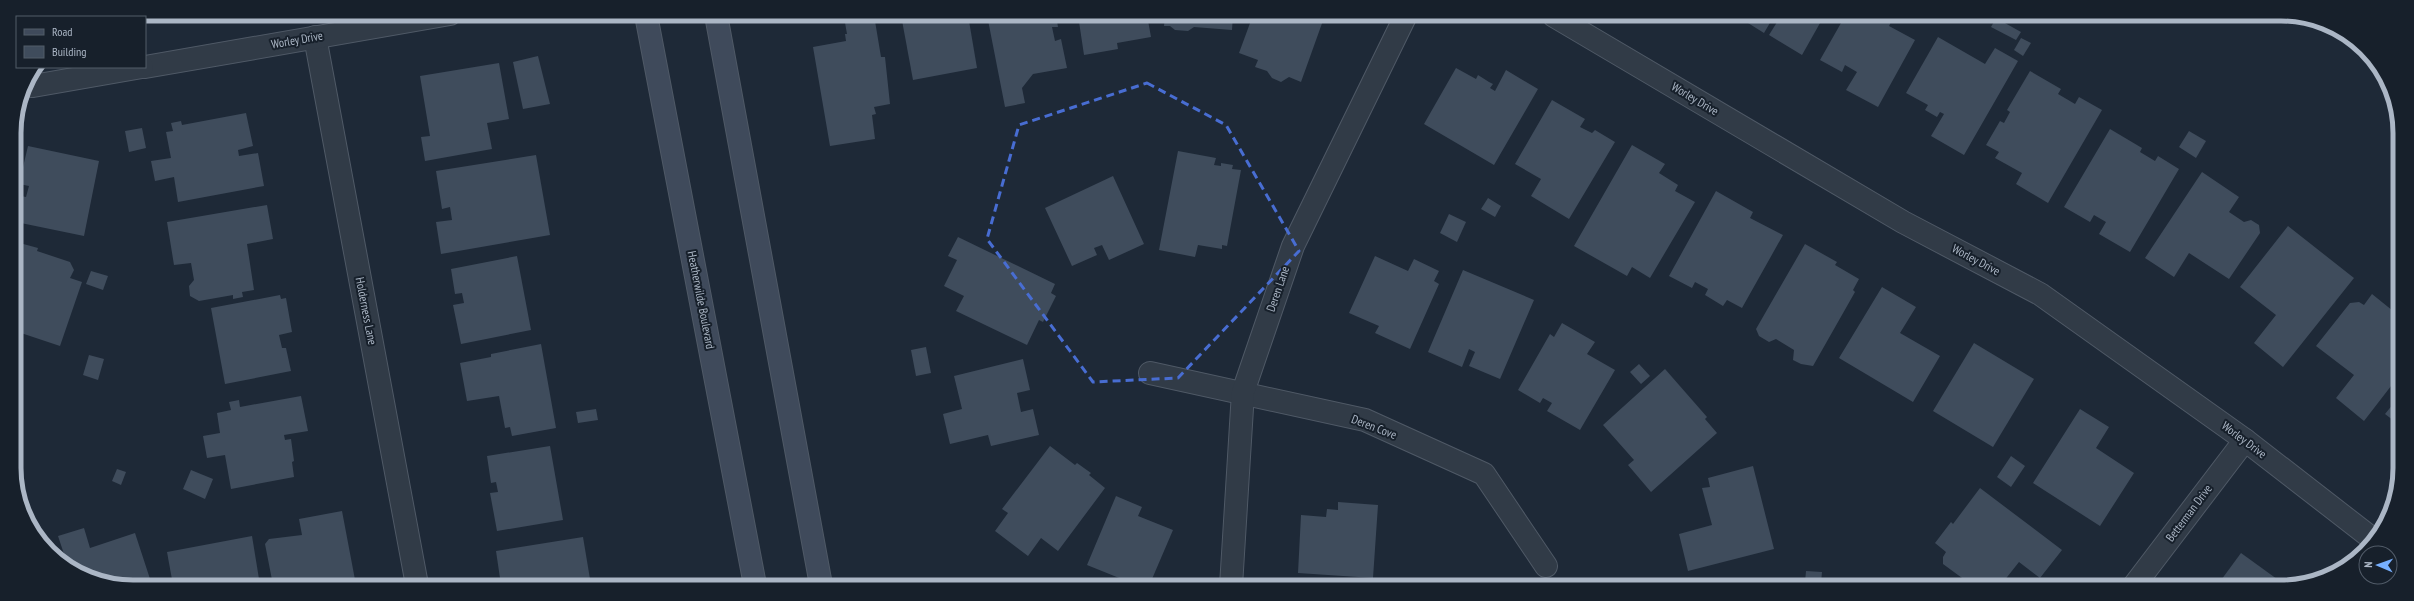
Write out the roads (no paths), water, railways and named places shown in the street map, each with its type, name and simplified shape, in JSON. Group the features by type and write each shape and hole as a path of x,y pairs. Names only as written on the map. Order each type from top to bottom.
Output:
{"main road":[{"name":"Heatherwilde Boulevard","path":"647,21 754,580"},
{"path":"717,21 820,580"}],"street":[{"name":"Worley Drive","path":"146,67 409,21"},
{"name":"Deren Lane","path":"1231,580 1243,392 1293,246 1403,21"},
{"name":"Worley Drive","path":"1562,21 1904,222 2040,294 2246,440 2369,536"},
{"name":"Holderness Lane","path":"315,37 416,580"},
{"name":"Worley Drive","path":"32,86 138,68"},
{"name":"Deren Cove","path":"1150,373 1243,392 1364,420 1484,474 1546,566"},
{"name":"Betterman Drive","path":"2138,580 2246,440"}]}
